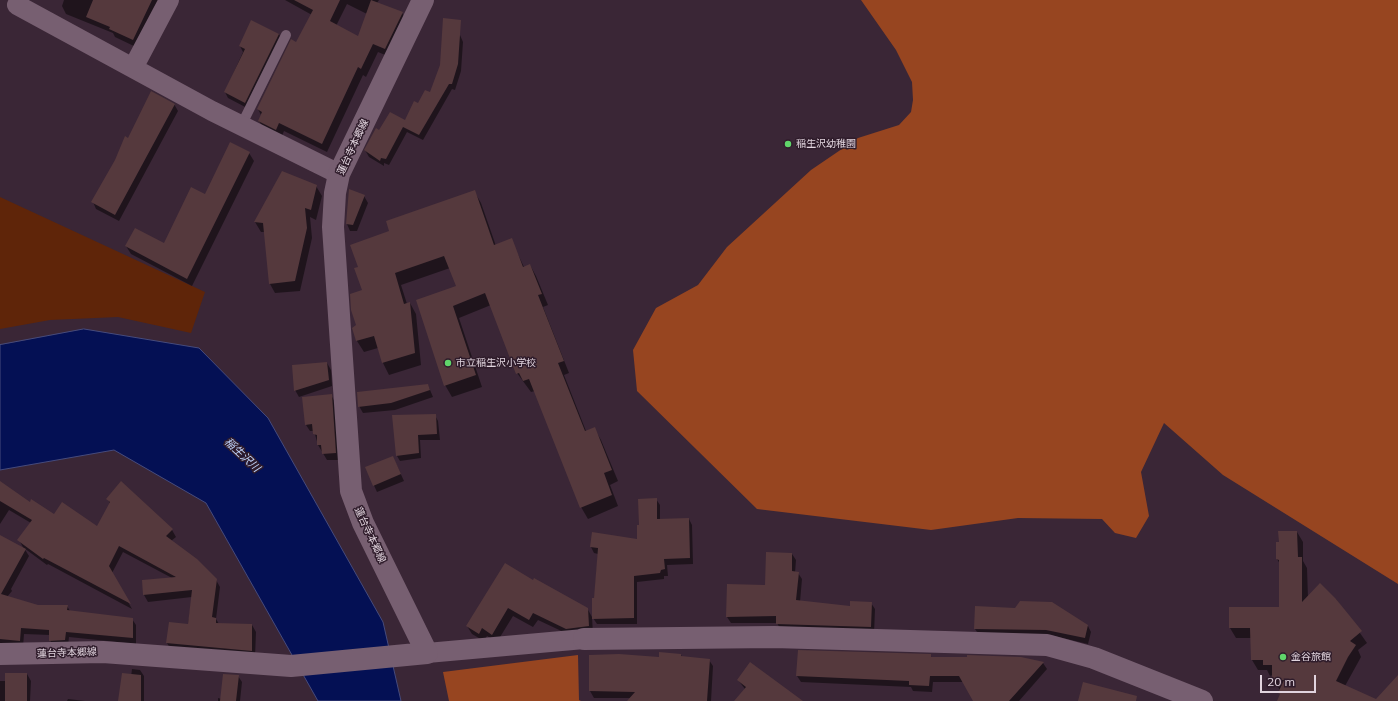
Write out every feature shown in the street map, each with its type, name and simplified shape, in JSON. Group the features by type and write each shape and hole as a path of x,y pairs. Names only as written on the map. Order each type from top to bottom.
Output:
{"main road":[{"name":"蓮台寺本郷線","path":"0,654 103,652 291,666 419,654 363,523 351,491 333,227 335,193 339,174 423,0"},
{"path":"584,639 774,637 1047,645 1094,658 1202,701"}],"street":[{"path":"133,68 169,0"},
{"path":"17,5 242,126 339,174"},
{"path":"419,654 584,639"}],"lane":[{"path":"242,126 286,35"}],"shaded area":[{"path":"861,0 1398,0 1398,584 1223,475 1164,423 1141,472 1149,516 1136,538 1115,533 1102,519 1018,518 931,530 757,509 637,391 633,350 656,308 698,285 727,247 811,170 858,138 899,125 911,112 913,100 912,82 896,50"},
{"path":"0,197 205,292 191,333 118,317 50,320 0,329"},
{"path":"578,655 579,700 581,701 449,701 443,672"}],"water":[{"name":"稲生沢川","path":"84,329 199,348 268,418 383,622 401,701 318,701 206,503 114,450 0,470 0,345"}],"building":[{"path":"93,0 152,0 133,40 109,29 110,27 86,17"},
{"path":"294,0 340,0 330,21 358,36 371,0 403,12 385,49 373,44 361,69 358,67 322,144 279,123 276,130 258,121 262,112 257,109 291,39 296,42 313,10"},
{"path":"443,18 461,20 458,64 452,84 449,84 419,135 403,127 386,159 381,158 380,161 364,150 376,128 379,130 390,112 405,120 414,101 418,103 425,90 430,92 440,65"},
{"path":"251,20 279,34 245,103 224,92 245,49 239,46"},
{"path":"151,91 175,104 115,215 91,202 115,160 125,136 128,138"},
{"path":"230,142 250,152 187,279 125,246 135,228 164,243 191,187 205,194"},
{"path":"282,171 317,185 311,210 305,208 307,228 295,281 269,284 263,223 254,222"},
{"path":"349,189 365,195 353,225 346,224"},
{"path":"475,190 494,245 512,238 523,267 530,264 542,294 538,295 564,361 558,363 585,431 595,427 612,470 604,473 612,495 580,508 529,379 523,381 519,373 516,374 485,293 453,306 476,375 444,386 416,300 456,286 444,256 395,273 404,304 410,302 415,353 382,363 374,336 356,341 352,328 356,325 351,310 350,294 362,290 354,268 358,267 350,245 389,231 386,221"},
{"path":"327,362 329,380 294,391 292,365"},
{"path":"428,384 430,390 391,403 358,407 357,392"},
{"path":"332,394 336,453 322,454 321,445 317,445 317,435 313,434 312,424 305,425 302,397"},
{"path":"436,414 437,434 418,435 419,453 396,456 392,415"},
{"path":"393,456 401,474 373,486 365,467"},
{"path":"0,481 30,502 31,499 54,514 62,502 97,526 110,502 106,499 121,481 173,529 166,536 197,559 217,579 212,617 216,618 216,623 252,624 252,651 166,643 169,622 188,624 192,590 143,595 142,580 176,577 119,546 109,566 131,604 44,558 43,559 17,540 32,520 0,501"},
{"path":"657,498 657,519 689,518 690,558 664,559 665,569 661,570 660,573 634,576 634,618 592,619 592,598 594,598 598,548 590,547 592,532 637,539 637,525 639,525 638,499"},
{"path":"1278,531 1297,531 1298,557 1302,557 1302,602 1320,583 1336,599 1362,631 1350,641 1356,645 1336,681 1376,699 1398,675 1398,701 1277,701 1280,694 1278,693 1284,680 1272,680 1272,665 1263,665 1263,660 1251,660 1250,628 1229,628 1229,607 1279,607 1279,560 1276,559 1276,542 1279,542"},
{"path":"0,535 26,549 1,594 38,605 68,605 67,610 133,618 133,638 66,632 65,640 49,641 49,630 21,628 20,641 0,639"},
{"path":"766,552 792,553 792,571 799,572 796,600 850,606 850,601 872,602 871,627 776,624 776,616 726,617 727,584 765,585"},
{"path":"505,563 533,580 534,578 588,608 589,626 566,629 533,613 529,620 508,608 492,635 482,628 479,634 466,626"},
{"path":"1020,601 1052,602 1088,625 1085,638 1046,630 974,629 975,606 1015,608"},
{"path":"798,650 931,654 931,657 967,657 967,655 1021,657 1044,662 1009,701 973,701 959,676 930,676 929,686 909,685 909,681 796,676"},
{"path":"659,652 710,659 707,701 627,701 635,692 589,691 589,655 619,654 659,657"},
{"path":"750,662 803,701 734,701 746,687 737,680"},
{"path":"5,673 27,673 27,701 5,701"},
{"path":"122,673 141,675 141,701 118,701"},
{"path":"223,674 239,675 236,701 220,701"},
{"path":"1083,682 1137,696 1136,701 1078,701"}],"place":[{"name":"稲生沢幼稚園","path":"788,144"},
{"name":"市立稲生沢小学校","path":"448,363"},
{"name":"金谷旅館","path":"1283,657"}]}
